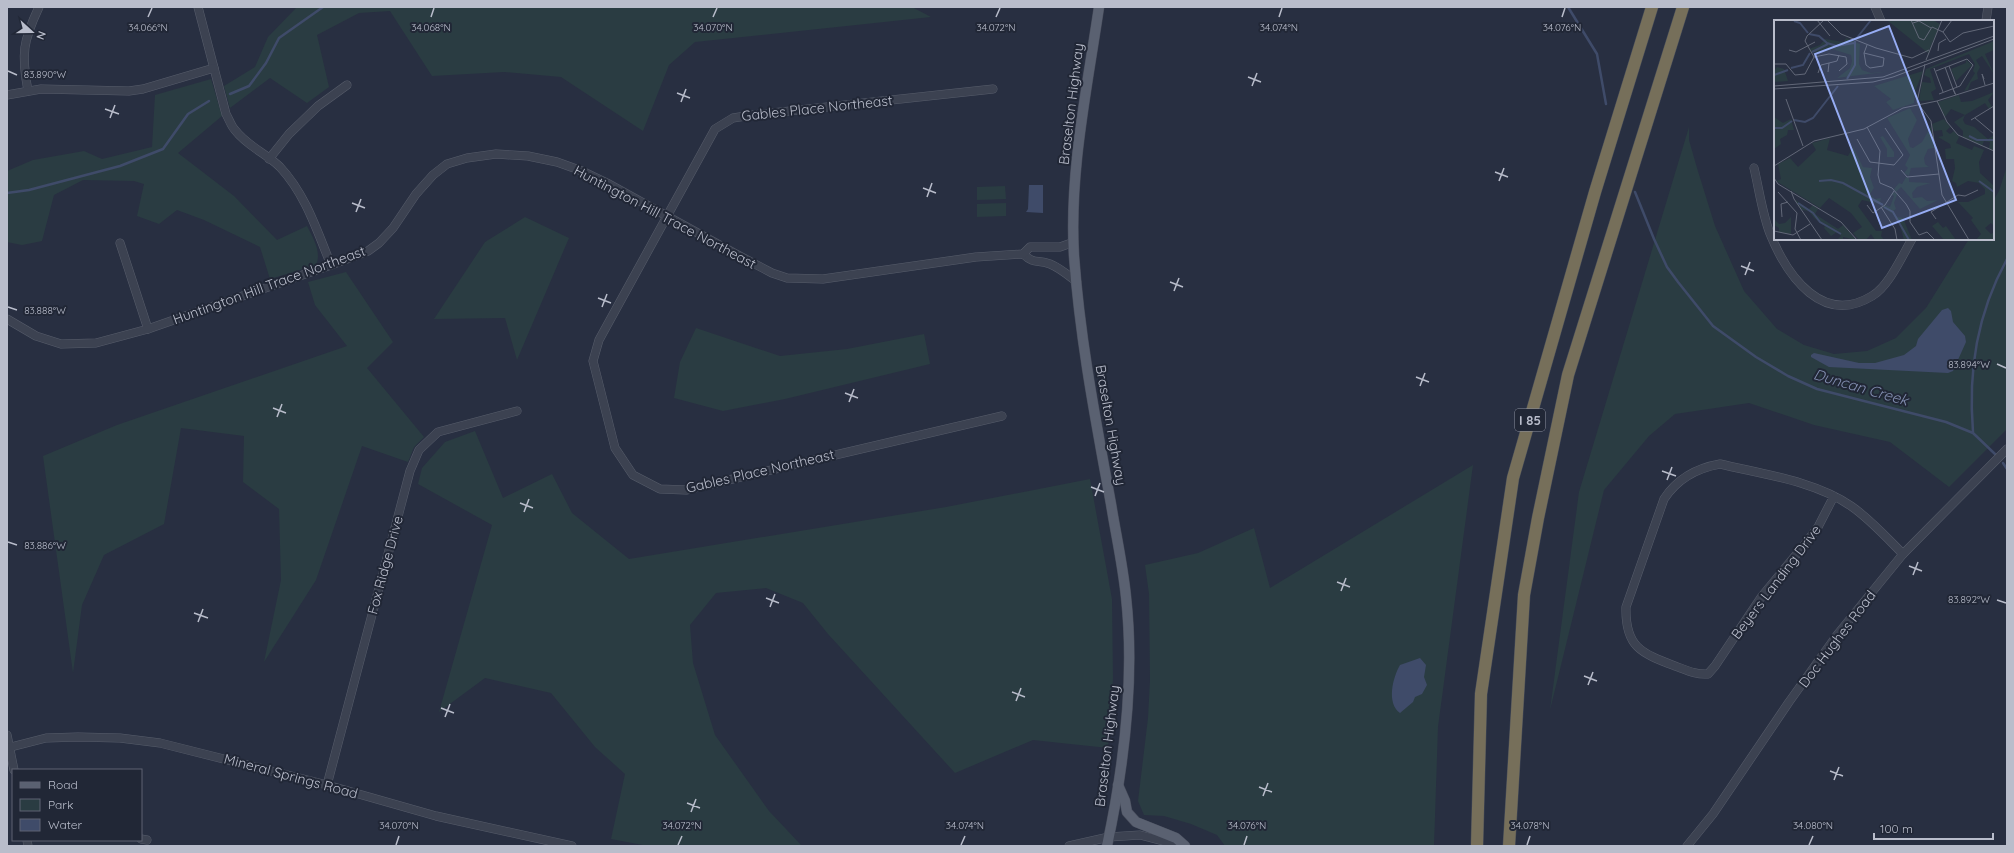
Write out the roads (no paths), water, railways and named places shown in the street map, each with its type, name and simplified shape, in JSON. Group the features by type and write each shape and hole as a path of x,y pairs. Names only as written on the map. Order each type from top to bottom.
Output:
{"highway":[{"name":"I 85","path":"1477,846 1481,694 1513,478 1595,192 1652,7"},
{"name":"I 85","path":"1509,846 1524,595 1538,518 1568,374 1683,7"}],"main road":[{"name":"Braselton Highway","path":"1099,7 1080,136 1073,204 1077,282 1085,356 1126,597 1129,673 1126,727 1108,842"},
{"path":"1118,785 1125,801 1127,812 1136,822 1176,838 1186,846"}],"street":[{"path":"28,91 23,51 27,32 39,7"},
{"path":"198,7 226,114 235,130 252,147 279,166 296,185 310,212 331,265"},
{"path":"1875,7 1881,20"},
{"path":"1986,20 1988,7"},
{"path":"7,96 41,89 129,91 143,89 214,68"},
{"path":"269,159 289,134 318,106 347,85"},
{"name":"Gables Place Northeast","path":"993,89 733,118 715,129 599,340 594,361 615,448 633,475 660,490 686,490 1002,416"},
{"name":"Huntington Hill Trace Northeast","path":"7,319 36,336 61,344 96,343 148,329 331,265 368,250 379,243 393,228 416,194 433,174 447,164 467,158 496,154 528,156 557,162 608,183 734,253 772,273 787,278 823,279 976,257 1023,254 1030,248 1060,247 1074,242"},
{"path":"1754,168 1771,236 1796,282 1810,295 1829,304 1850,305 1873,296 1890,278 1911,240"},
{"path":"120,243 148,329"},
{"name":"Huntington Hill Trace Northeast","path":"1023,254 1030,261 1048,263 1062,270 1077,282"},
{"name":"Fox Ridge Drive","path":"327,785 410,471 419,450 438,432 517,411"},
{"name":"Doc Hughes Road","path":"1687,846 1713,814 1837,636 1903,554 2007,449"},
{"name":"Beyers Landing Drive","path":"1834,496 1818,527 1762,596 1715,666 1708,674 1699,675 1652,657 1640,649 1632,640 1626,625 1626,607 1664,499 1672,487 1682,479 1705,466 1720,464 1815,488 1834,496 1852,506 1903,554"},
{"path":"7,735 8,748 14,769"},
{"name":"Mineral Springs Road","path":"8,748 46,738 120,738 160,743 327,785 436,816 572,846"},
{"path":"1069,846 1108,842 1140,835 1182,846"}],"water":[{"path":"1029,185 1043,185 1043,213 1026,212 1028,209"},
{"path":"1948,308 1951,311 1953,322 1965,336 1966,342 1953,371 1948,373 1829,367 1811,357 1814,353 1859,363 1875,363 1904,355 1916,346 1918,339 1942,310"},
{"path":"1420,658 1426,665 1424,677 1427,685 1422,694 1415,697 1413,702 1400,713 1393,703 1392,697 1393,683 1397,670 1400,665"}],"waterway":[{"path":"230,94 249,86 266,63 279,38 323,7"},
{"name":"Duncan Creek","path":"1568,7 1597,54 1606,104"},
{"path":"7,193 29,190 120,166 163,149 188,114 209,101"},
{"name":"Duncan Creek","path":"1635,192 1667,267 1713,326 1756,357 1788,376 1817,389 1946,422 1973,433 1995,454"},
{"path":"1973,432 1972,387 1977,343 1988,301 2007,259"},
{"name":"Duncan Creek","path":"2003,463 2007,469"}]}
